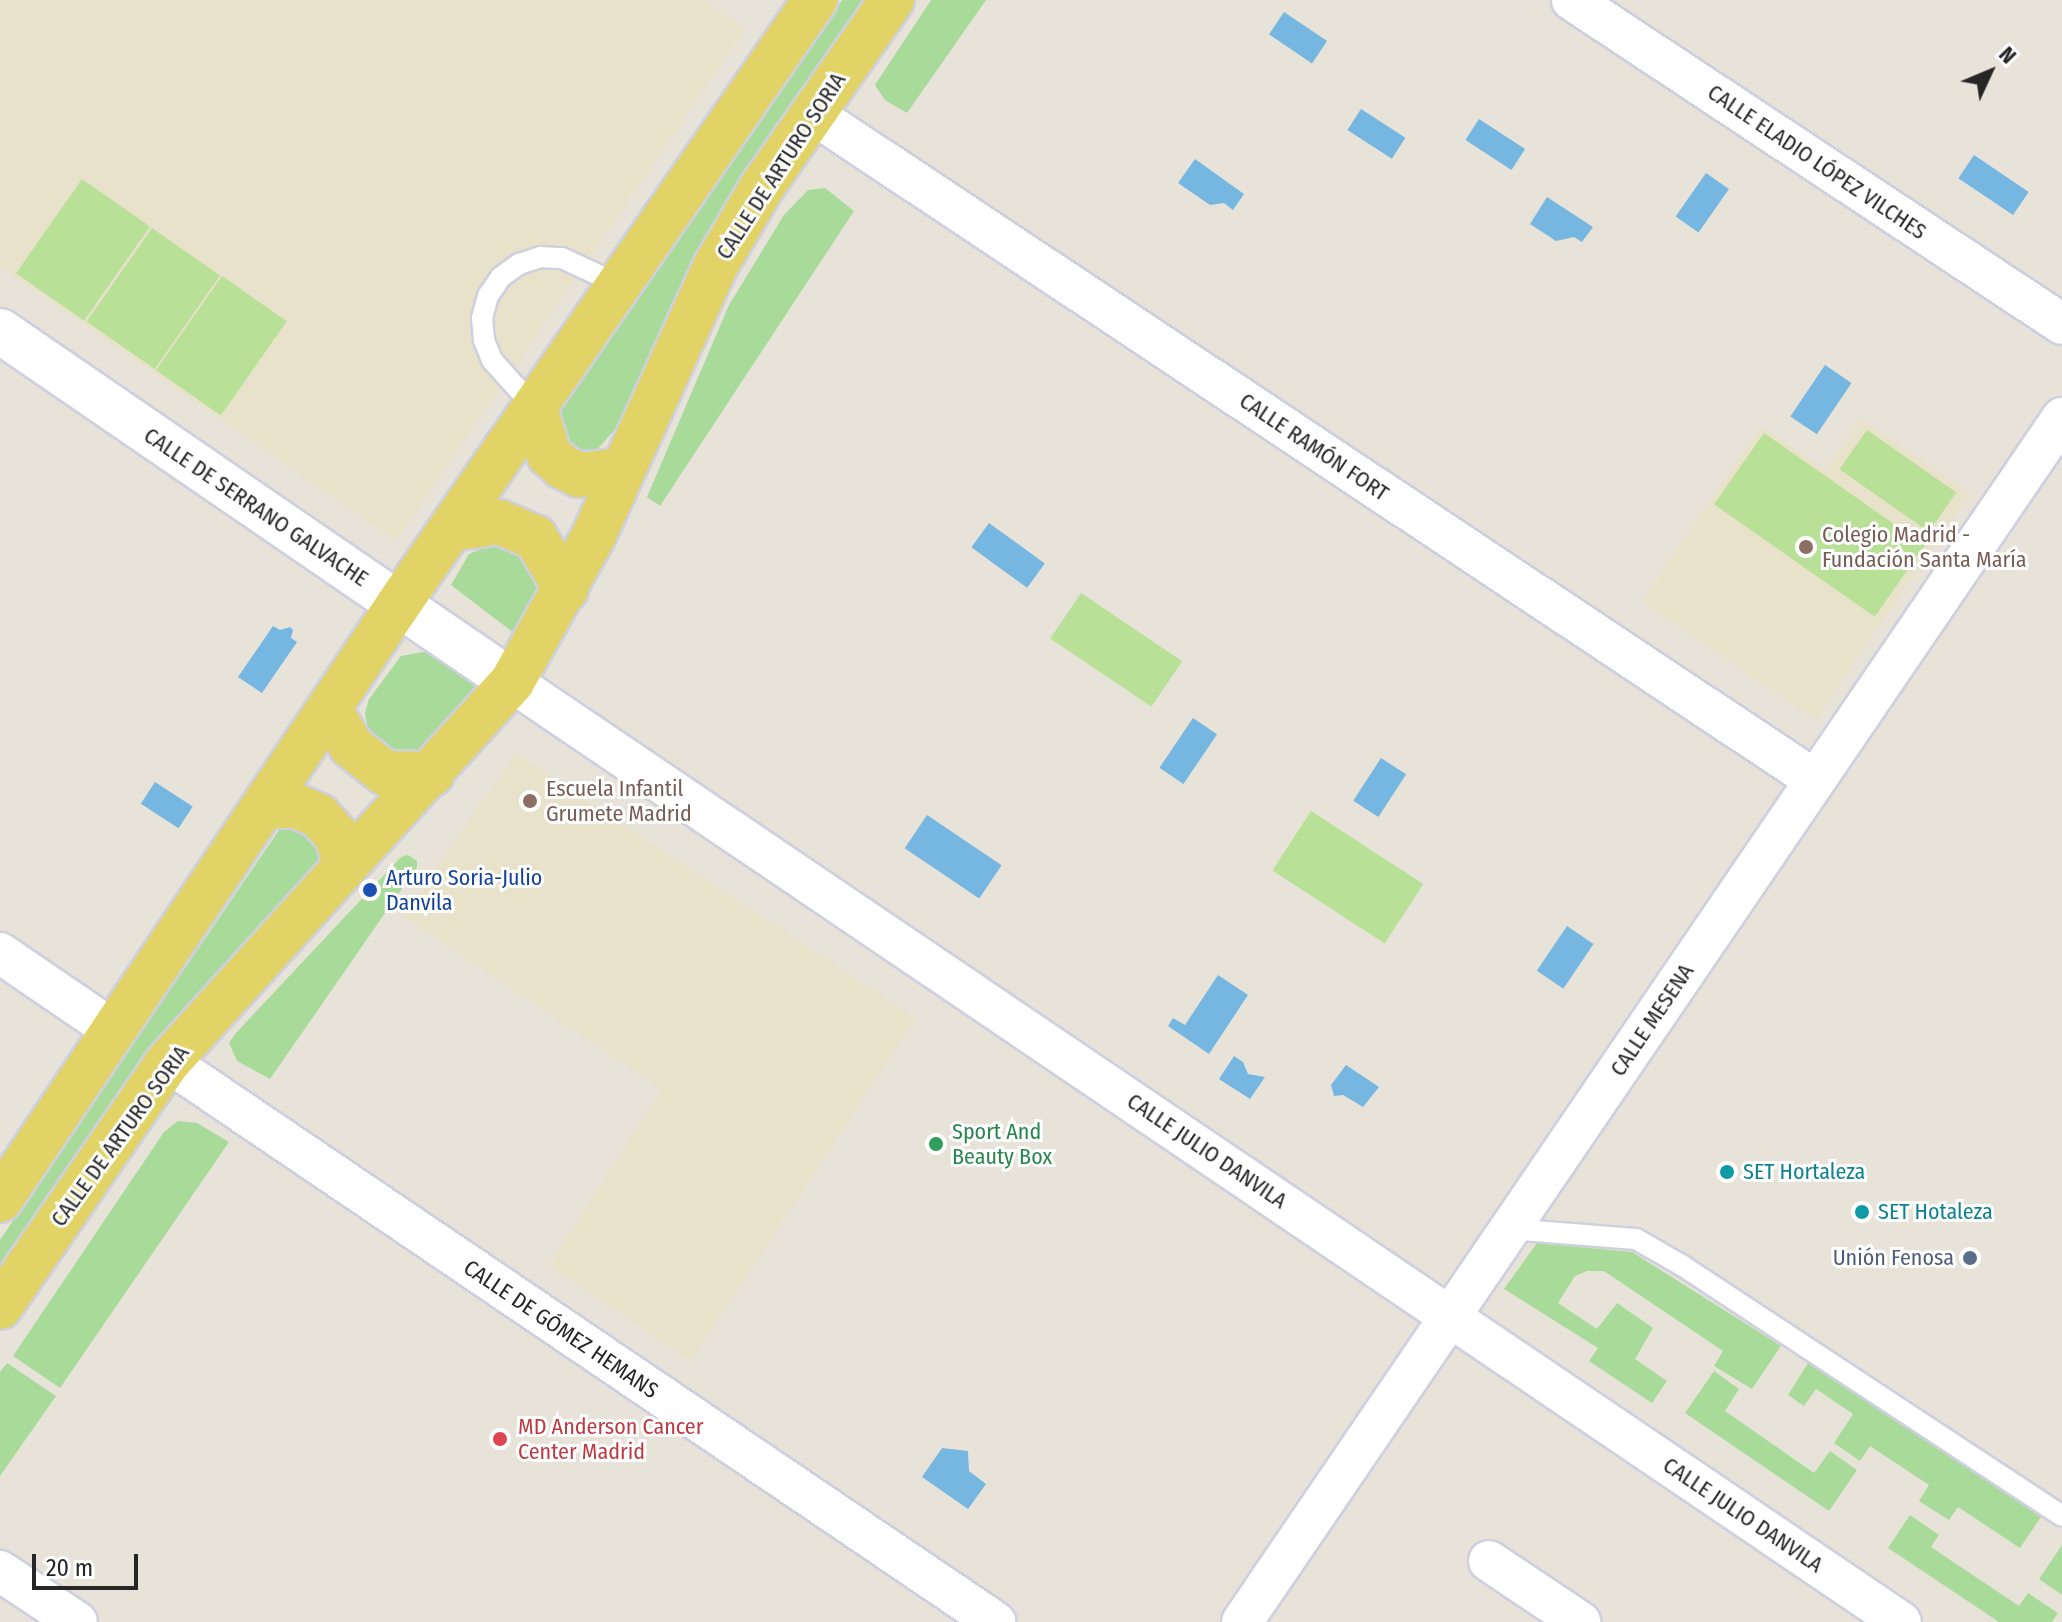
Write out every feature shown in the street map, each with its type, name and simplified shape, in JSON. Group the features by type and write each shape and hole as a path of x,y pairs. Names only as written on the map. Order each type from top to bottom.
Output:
{"main road":[{"name":"CALLE DE ARTURO SORIA","path":"0,1307 168,1062 345,864 432,774 512,682 566,589 715,267 762,187 892,0"},
{"path":"0,1200 398,605 620,285 802,5"},
{"path":"535,408 549,455 563,467 579,475 621,470"},
{"path":"451,529 499,522 535,537 566,589"},
{"path":"329,708 351,746 385,773 432,774"},
{"path":"264,806 296,806 319,816 337,836 345,864"}],"street":[{"name":"CALLE ELADIO LÓPEZ VILCHES","path":"1572,0 2062,324"},
{"name":"CALLE RAMÓN FORT","path":"813,114 1815,780"},
{"name":"CALLE DE SERRANO GALVACHE","path":"0,331 512,682"},
{"name":"CALLE MESENA","path":"1242,1622 2062,418"},
{"name":"CALLE JULIO DANVILA","path":"512,682 1901,1622"},
{"path":"0,953 113,1030"},
{"name":"CALLE DE GÓMEZ HEMANS","path":"168,1062 995,1622"},
{"path":"1489,1561 1580,1622"},
{"path":"0,1571 77,1622"}],"lane":[{"path":"535,408 492,360 484,340 482,318 494,286 519,264 540,257 562,258 620,285"},
{"path":"1509,1229 1636,1239 1683,1266 2062,1516"}],"shaded area":[{"path":"0,0 704,0 746,29 396,541 0,266"},
{"name":"Colegio Madrid - Fundación Santa María","path":"1861,419 1970,493 1816,720 1642,601 1761,426 1826,470"},
{"path":"516,753 916,1019 691,1361 549,1265 662,1089 403,916"}],"green space":[{"path":"842,0 867,0 706,239 672,302 620,424 594,453 570,456 555,422 560,413"},
{"path":"931,0 986,0 907,113 885,100 875,85"},
{"path":"82,179 150,227 84,321 16,273"},
{"path":"825,188 854,211 660,506 647,497 729,305 784,215 808,190"},
{"path":"152,228 220,276 155,369 87,321"},
{"path":"222,276 287,321 221,416 156,370"},
{"path":"1867,430 1956,493 1929,532 1839,469"},
{"path":"1764,433 1925,545 1875,617 1714,504"},
{"path":"496,543 519,549 539,584 539,593 518,636 451,585 469,554"},
{"path":"1081,593 1182,661 1151,707 1050,639"},
{"path":"434,653 484,680 420,754 400,757 369,736 365,713 369,699 401,656"},
{"path":"1311,811 1423,884 1385,944 1272,871"},
{"path":"306,823 322,856 319,863 224,968 0,1280 0,1240 279,830 284,826"},
{"path":"408,855 417,861 417,867 270,1079 237,1061 229,1043 235,1034 401,857"},
{"path":"178,1121 197,1123 229,1142 60,1388 13,1356 164,1132"},
{"path":"1537,1243 1632,1252 1781,1346 1752,1389 1714,1366 1723,1351 1604,1271 1587,1271 1575,1276 1558,1303 1597,1329 1617,1303 1653,1328 1635,1359 1667,1381 1652,1403 1589,1361 1598,1348 1504,1289"},
{"path":"7,1363 56,1396 0,1476 0,1372"},
{"path":"1808,1363 2041,1517 2020,1548 1958,1507 1949,1520 1919,1501 1929,1485 1870,1446 1860,1461 1834,1443 1853,1414 1816,1389 1804,1406 1788,1395"},
{"path":"1714,1371 1739,1389 1725,1411 1814,1473 1830,1451 1857,1470 1829,1511 1685,1413"},
{"path":"1910,1515 1939,1535 1931,1547 2019,1606 2028,1593 2058,1613 2052,1622 1999,1622 1888,1548"},
{"path":"2062,1545 2062,1595 2039,1579"}],"water":[{"path":"1284,12 1327,41 1312,63 1269,34"},
{"path":"1361,109 1405,138 1392,159 1347,130"},
{"path":"1479,119 1525,149 1512,170 1465,140"},
{"path":"1974,155 2029,192 2013,215 1958,178"},
{"path":"1195,159 1244,194 1233,210 1224,203 1210,205 1178,183"},
{"path":"1706,173 1729,189 1699,232 1676,216"},
{"path":"1547,197 1593,227 1582,242 1574,237 1556,241 1530,224"},
{"path":"1825,365 1852,383 1817,434 1790,416"},
{"path":"989,523 1045,564 1027,588 971,547"},
{"path":"273,626 280,630 290,627 293,630 291,638 297,642 262,693 238,677"},
{"path":"1193,718 1217,734 1183,784 1159,768"},
{"path":"1381,758 1406,774 1378,817 1353,801"},
{"path":"155,782 193,807 179,828 141,804"},
{"path":"927,815 1002,865 979,898 905,848"},
{"path":"1567,926 1594,944 1563,989 1537,971"},
{"path":"1218,975 1248,995 1209,1054 1168,1026 1173,1018 1185,1025"},
{"path":"1234,1056 1243,1062 1248,1074 1265,1077 1250,1099 1219,1079"},
{"path":"1346,1065 1379,1087 1363,1107 1343,1095 1334,1096 1331,1085"},
{"path":"942,1448 968,1451 969,1471 986,1484 968,1509 922,1477"}],"place":[{"name":"Colegio Madrid - Fundación Santa María","path":"1806,547"},
{"name":"Escuela Infantil Grumete Madrid","path":"530,801"},
{"name":"Arturo Soria-Julio Danvila","path":"370,890"},
{"name":"Sport And Beauty Box","path":"936,1144"},
{"name":"SET Hortaleza","path":"1727,1172"},
{"name":"SET Hotaleza","path":"1862,1212"},
{"name":"Unión Fenosa","path":"1970,1258"},
{"name":"MD Anderson Cancer Center Madrid","path":"500,1439"}]}
